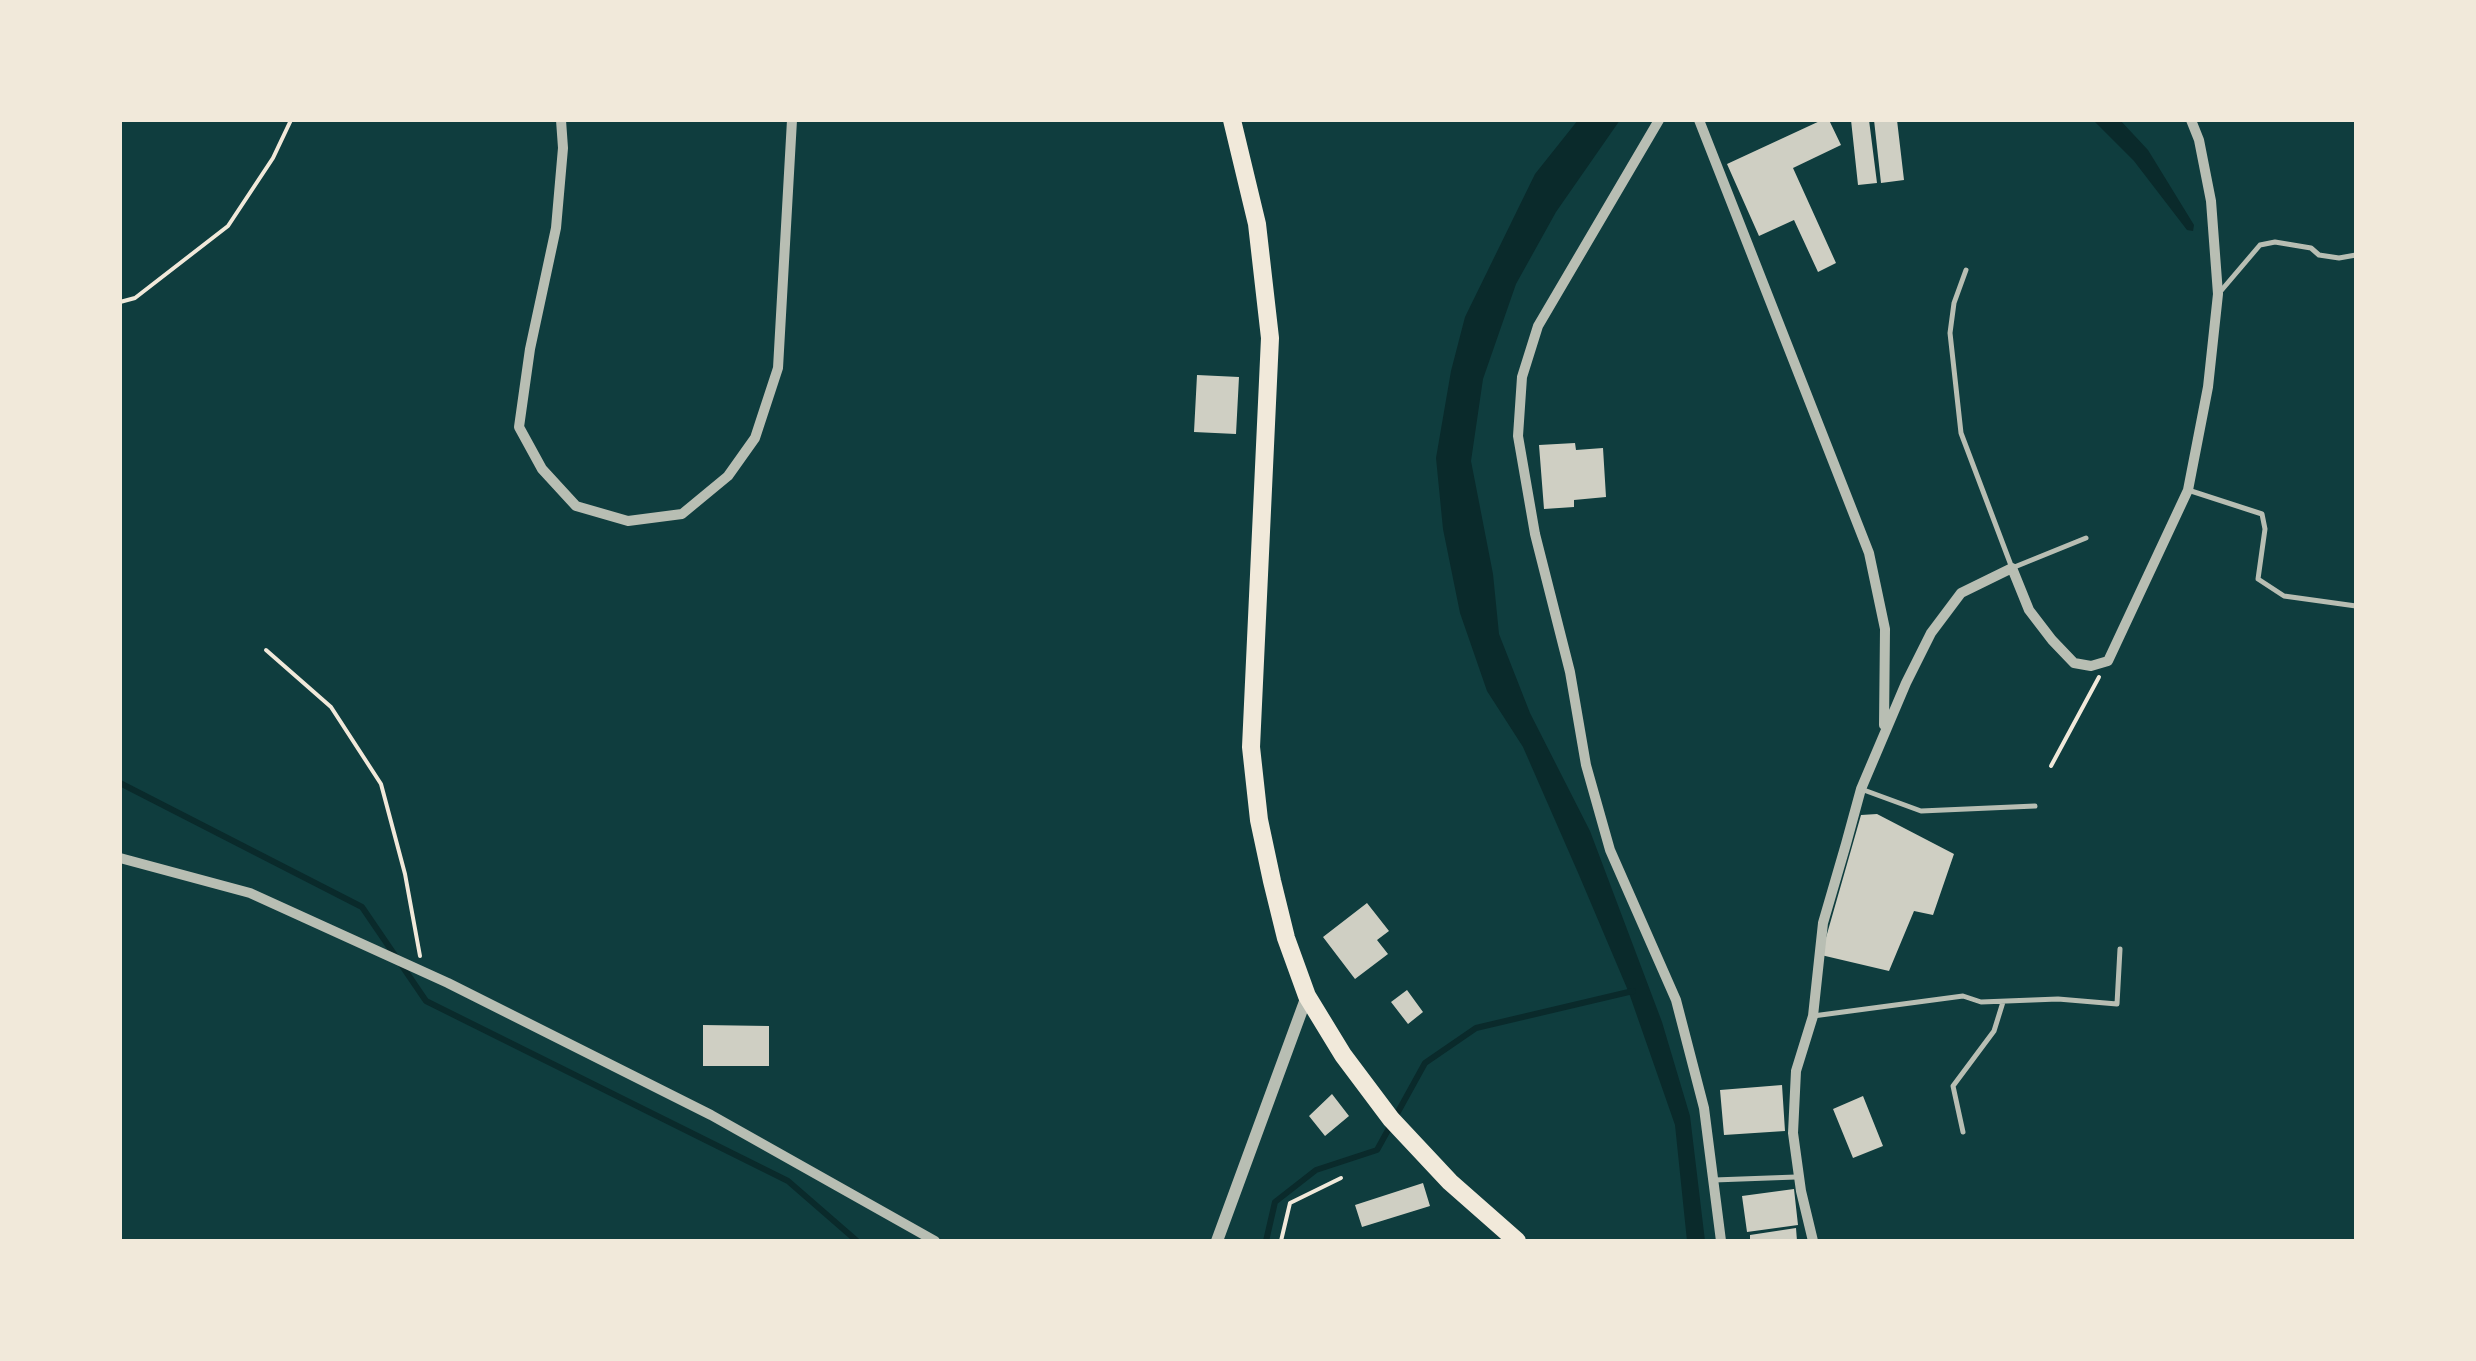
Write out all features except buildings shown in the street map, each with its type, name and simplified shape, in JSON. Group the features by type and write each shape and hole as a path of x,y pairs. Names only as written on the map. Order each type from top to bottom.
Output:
{"main road":[{"path":"1232,120 1258,224 1270,338 1251,747 1258,820 1272,881 1307,996 1342,1054 1391,1119 1450,1182 1517,1241"}],"street":[{"path":"560,120 563,148 556,228 530,348 519,427 542,469 576,506 628,520 682,514 728,476 754,438 778,368 792,120"},
{"path":"1660,120 1538,326 1522,378 1518,436 1535,534 1570,672 1586,764 1610,850 1676,1000 1704,1108 1722,1241"},
{"path":"1699,120 1868,553 1885,629 1884,731"},
{"path":"1813,1241 1793,1133 1796,1072 1813,1016 1824,923 1862,789 1884,731 1931,632 1961,593 2012,568 2029,610 2074,663 2092,666 2108,661 2188,490 2208,387 2218,294 2211,202 2199,140 2191,120"},
{"path":"120,858 250,893 423,972 710,1115 935,1241"},
{"path":"1217,1241 1307,996"}],"lane":[{"path":"2218,294 2260,245 2275,242 2339,258 2356,255"},
{"path":"1966,270 1954,303 1950,333 1961,434 2012,568 2086,538"},
{"path":"2188,490 2262,514 2258,578 2284,596 2356,606"},
{"path":"1862,789 1921,811 2035,806"},
{"path":"1813,1016 1963,996 1981,1002 2058,999 2117,1004 2120,949"},
{"path":"1963,1132 1953,1086 1994,1032 2004,1000"},
{"path":"1714,1180 1800,1177"}],"path":[{"path":"120,302 135,298 228,226 273,158 291,120"},
{"path":"266,650 331,707 380,784 405,874 423,972"},
{"path":"2051,766 2108,661"},
{"path":"1281,1241 1290,1203 1342,1178"}],"water":[{"path":"1578,120 1620,120 1556,212 1516,284 1483,379 1471,461 1493,574 1499,634 1530,713 1590,831 1662,1022 1690,1116 1705,1241 1687,1241 1675,1125 1629,993 1579,875 1523,747 1487,691 1460,613 1443,529 1436,458 1465,317 1535,174"},
{"path":"2093,120 2120,120 2148,150 2194,225 2193,231 2187,230 2134,161"}],"waterway":[{"path":"120,783 362,907 426,1001 788,1181 857,1241"},
{"path":"1266,1241 1275,1202 1316,1170 1377,1150 1425,1063 1476,1028 1633,991"}]}
